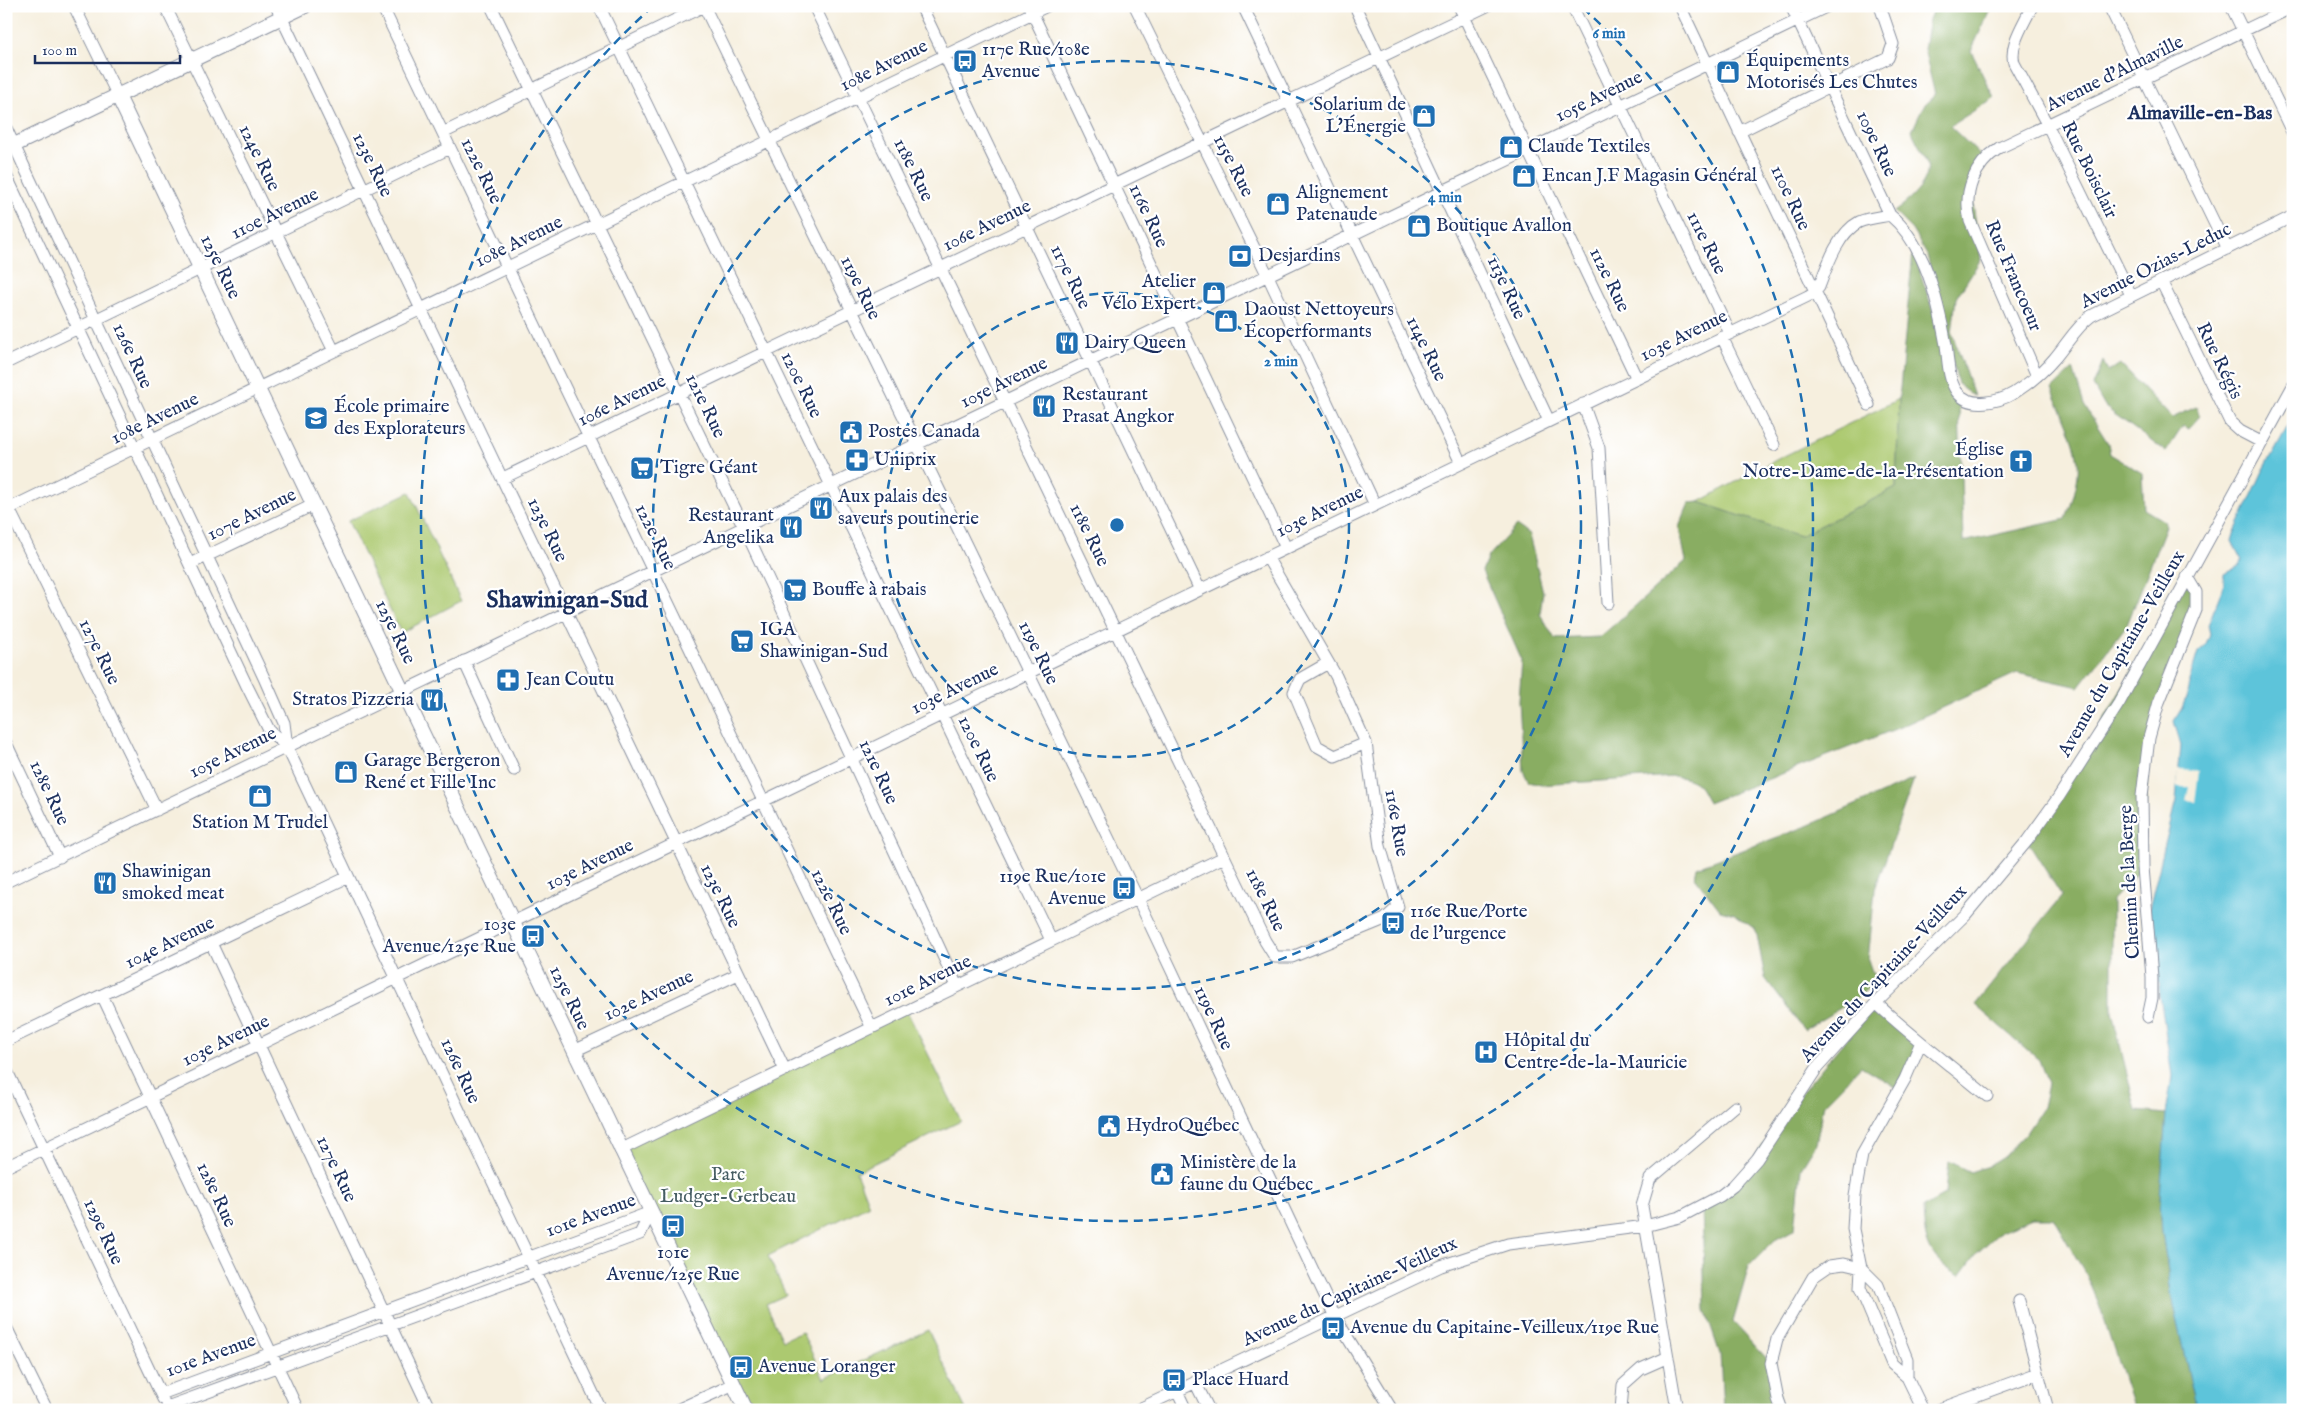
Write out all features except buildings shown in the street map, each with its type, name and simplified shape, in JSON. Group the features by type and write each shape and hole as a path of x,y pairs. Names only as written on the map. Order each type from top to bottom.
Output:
{"main road":[{"path":"10,147 192,61 279,12 305,6"},
{"name":"125e Rue","path":"118,96 620,1150 746,1410"}],"street":[{"name":"125e Rue","path":"74,6 118,96"},
{"name":"124e Rue","path":"165,6 334,351"},
{"name":"122e Rue","path":"382,6 872,1028"},
{"name":"121e Rue","path":"491,6 744,526 958,986"},
{"name":"120e Rue","path":"599,6 1051,940"},
{"path":"443,133 704,6"},
{"name":"119e Rue","path":"704,6 1138,899 1335,1317 1392,1410"},
{"name":"118e Rue","path":"814,6 1224,857 1265,941 1275,957 1292,957 1386,919 1398,907"},
{"name":"117e Rue","path":"921,6 1200,590"},
{"name":"108e Avenue","path":"7,509 945,56 1031,10 1047,6"},
{"name":"115e Rue","path":"1135,6 1268,276 1375,505"},
{"name":"114e Rue","path":"1243,6 1461,463"},
{"name":"113e Rue","path":"1355,6 1549,421"},
{"name":"112e Rue","path":"1459,6 1637,378"},
{"name":"106e Avenue","path":"503,478 1487,6"},
{"name":"111e Rue","path":"1572,6 1621,106 1726,335 1774,445"},
{"name":"110e Rue","path":"1680,6 1868,405"},
{"name":"109e Rue","path":"1792,6 1890,215"},
{"name":"105e Avenue","path":"6,882 1828,6"},
{"path":"1739,132 1888,58 1893,44 1880,6"},
{"name":"Rue Boisclair","path":"2032,6 2014,45 2012,55 2014,63 2048,126 2131,295"},
{"path":"2109,6 2227,249"},
{"path":"2231,6 2293,134"},
{"name":"Avenue d'Almaville","path":"1969,188 1975,173 1988,156 1999,148 2293,8"},
{"name":"116e Rue","path":"1031,10 1286,548"},
{"name":"123e Rue","path":"279,12 785,1070"},
{"name":"126e Rue","path":"6,128 10,147 96,320 265,680 284,723 287,747 601,1410"},
{"name":"110e Avenue","path":"6,362 450,148"},
{"name":"126e Rue","path":"6,175 248,688 269,730 287,747"},
{"name":"Rue Francoeur","path":"1969,188 1967,206 1973,232 2037,376"},
{"path":"1815,292 1844,236 1852,227 1861,221 1890,215"},
{"name":"Avenue Ozias-Leduc","path":"1890,215 1908,233 1924,264 1944,333 1953,381 1958,393 1976,402 1989,402 2014,393 2037,376 2053,361 2081,323 2131,295 2293,216"},
{"name":"Rue Régis","path":"2161,281 2230,422 2240,431 2261,442"},
{"name":"103e Avenue","path":"6,1167 1815,292"},
{"name":"Avenue du Capitaine-Veilleux","path":"1137,1410 1441,1266 1508,1244 1644,1226 1690,1213 1720,1196 1746,1174 1768,1144 1817,1068 1876,1003 1966,914 2027,841 2058,798 2118,703 2293,386"},
{"path":"1583,404 1598,448 1608,603"},
{"name":"107e Avenue","path":"190,564 313,505"},
{"name":"127e Rue","path":"7,509 157,810"},
{"name":"116e Rue","path":"1266,558 1328,662 1366,743 1380,846 1398,907"},
{"name":"Chemin de la Berge","path":"2148,1017 2152,998 2152,977 2143,868 2142,796 2150,738 2159,702 2196,610 2196,592 2187,577"},
{"path":"464,661 514,770"},
{"path":"1328,662 1300,678 1294,692 1317,746 1335,756 1366,743"},
{"path":"248,688 265,680"},
{"name":"128e Rue","path":"6,743 60,857"},
{"name":"101e Avenue","path":"620,1150 1224,857"},
{"name":"104e Avenue","path":"6,1041 348,877"},
{"name":"127e Rue","path":"211,943 430,1410"},
{"name":"102e Avenue","path":"574,1051 738,974"},
{"name":"128e Rue","path":"102,995 298,1410"},
{"path":"1876,1003 1920,1042 1987,1096"},
{"path":"1920,1042 1905,1079 1862,1154 1855,1195 1853,1229 1861,1268 1860,1288 1892,1364 1907,1377 1923,1410"},
{"name":"129e Rue","path":"6,1069 168,1408"},
{"path":"1676,1410 1642,1206 1650,1178 1735,1107"},
{"name":"101e Avenue","path":"161,1394 651,1212"},
{"name":"101e Avenue","path":"168,1408 640,1234 651,1212"},
{"path":"1782,1410 1778,1400 1772,1363 1777,1339 1813,1276 1829,1266 1844,1264 1861,1268 1878,1285 1907,1359 1907,1377"},
{"path":"2019,1302 2048,1410"},
{"path":"6,1327 47,1410"},
{"path":"1621,1410 1624,1386 1641,1369 1666,1358"},
{"path":"1937,1410 2038,1373"},
{"path":"1196,1382 1208,1410"},
{"path":"677,1410 734,1384"},
{"path":"1177,1391 1186,1410"}],"green space":[{"path":"1935,6 1992,6 1971,51 1994,98 1950,126 1983,158 1970,182 1981,259 1956,298 1952,333 1974,396 1958,384 1927,255 1912,230 1894,212 1917,192 1925,179 1927,171 1926,160 1912,131 1924,105 1935,95 1924,49 1929,19"},
{"path":"1913,251 1940,332 1955,397 1959,404 1963,542 2066,519 2077,483 2078,462 2071,434 2052,389 2073,369 2084,405 2108,443 2110,454 2142,473 2144,509 2164,521 2166,526 2127,625 2079,687 2017,673 1898,728 1708,803 1696,784 1687,779 1674,776 1541,785 1529,782 1523,771 1519,701 1522,661 1482,571 1488,557 1516,526 1529,535 1543,592 1540,614 1555,639 1600,637 1686,561 1679,527 1689,503 1699,502 1800,536 1896,488 1899,399"},
{"path":"2103,361 2108,372 2120,364 2172,418 2196,407 2200,416 2188,429 2183,426 2166,452 2105,407 2093,386"},
{"path":"1899,399 1896,488 1800,536 1699,502 1776,460"},
{"path":"410,492 461,601 401,633 348,521"},
{"path":"2187,577 2196,592 2149,738 2143,867 2112,900 2112,1012 2136,1111 2166,1114 2160,1199 2162,1231 2173,1305 2197,1410 2134,1410 2099,1304 2087,1276 2053,1218 2032,1218 2001,1231 1977,1253 1960,1276 1949,1270 1934,1256 1927,1239 1923,1207 1946,1194 1949,1161 1970,1172 1988,1166 2004,1156 2026,1133 2043,1107 2048,1084 2039,1060 1975,1005 2062,896 2027,841 2058,798"},
{"path":"1914,779 1875,889 1868,961 1875,979 1859,997 1804,1030 1765,978 1756,930 1735,914 1720,910 1695,877 1697,867 1810,825"},
{"path":"1876,1003 1921,1042 1899,1089 1861,1066 1824,1104 1816,1144 1801,1168 1795,1229 1775,1240 1749,1266 1733,1322 1771,1363 1782,1410 1723,1410 1720,1354 1705,1310 1702,1207 1733,1186 1801,1093"},
{"name":"Parc Ludger-Gerbeau","path":"907,1011 961,1121 856,1172 869,1205 768,1256 786,1295 766,1304 783,1340 802,1332 824,1379 928,1330 966,1410 746,1410 620,1150"}],"water":[{"path":"2293,417 2293,1410 2197,1410 2173,1305 2162,1231 2160,1199 2166,1114 2172,1077 2148,913 2176,800 2181,746 2174,721 2182,708 2189,690 2189,681 2198,652 2205,646 2210,634 2208,625 2224,584 2224,574 2239,566 2242,561 2232,541 2234,534 2263,471"}],"pier":[{"path":"2178,770 2199,771 2195,802 2186,801 2189,787 2177,787"}],"place":[{"name":"117e Rue/108e Avenue","path":"965,61"},
{"name":"Équipements Motorisés Les Chutes","path":"1728,72"},
{"name":"Solarium de L'Énergie","path":"1424,116"},
{"name":"Claude Textiles","path":"1511,147"},
{"name":"Encan J.F Magasin Général","path":"1524,176"},
{"name":"Alignement Patenaude","path":"1278,204"},
{"name":"Boutique Avallon","path":"1419,226"},
{"name":"Desjardins","path":"1240,256"},
{"name":"Atelier Vélo Expert","path":"1214,293"},
{"name":"Daoust Nettoyeurs Écoperformants","path":"1226,321"},
{"name":"Dairy Queen","path":"1067,343"},
{"name":"Restaurant Prasat Angkor","path":"1044,406"},
{"name":"École primaire des Explorateurs","path":"316,418"},
{"name":"Postes Canada","path":"851,432"},
{"name":"Uniprix","path":"857,460"},
{"name":"Église Notre-Dame-de-la-Présentation","path":"2021,461"},
{"name":"Tigre Géant","path":"642,468"},
{"name":"Aux palais des saveurs poutinerie","path":"821,508"},
{"name":"Restaurant Angelika","path":"791,527"},
{"name":"Bouffe à rabais","path":"795,590"},
{"name":"IGA Shawinigan-Sud","path":"742,641"},
{"name":"Jean Coutu","path":"508,680"},
{"name":"Stratos Pizzeria","path":"432,700"},
{"name":"Garage Bergeron René et Fille Inc","path":"346,772"},
{"name":"Station M Trudel","path":"260,796"},
{"name":"Shawinigan smoked meat","path":"105,883"},
{"name":"119e Rue/101e Avenue","path":"1124,888"},
{"name":"116e Rue/Porte de l'urgence","path":"1393,923"},
{"name":"103e Avenue/125e Rue","path":"533,936"},
{"name":"Hôpital du Centre-de-la-Mauricie","path":"1486,1052"},
{"name":"HydroQuébec","path":"1109,1126"},
{"name":"Ministère de la faune du Québec","path":"1162,1174"},
{"name":"101e Avenue/125e Rue","path":"673,1226"},
{"name":"Avenue du Capitaine-Veilleux/119e Rue","path":"1333,1328"},
{"name":"Avenue Loranger","path":"741,1367"},
{"name":"Place Huard","path":"1174,1380"}],"district":[{"name":"Almaville-en-Bas","path":"2200,113"},
{"name":"Shawinigan-Sud","path":"567,600"}]}
